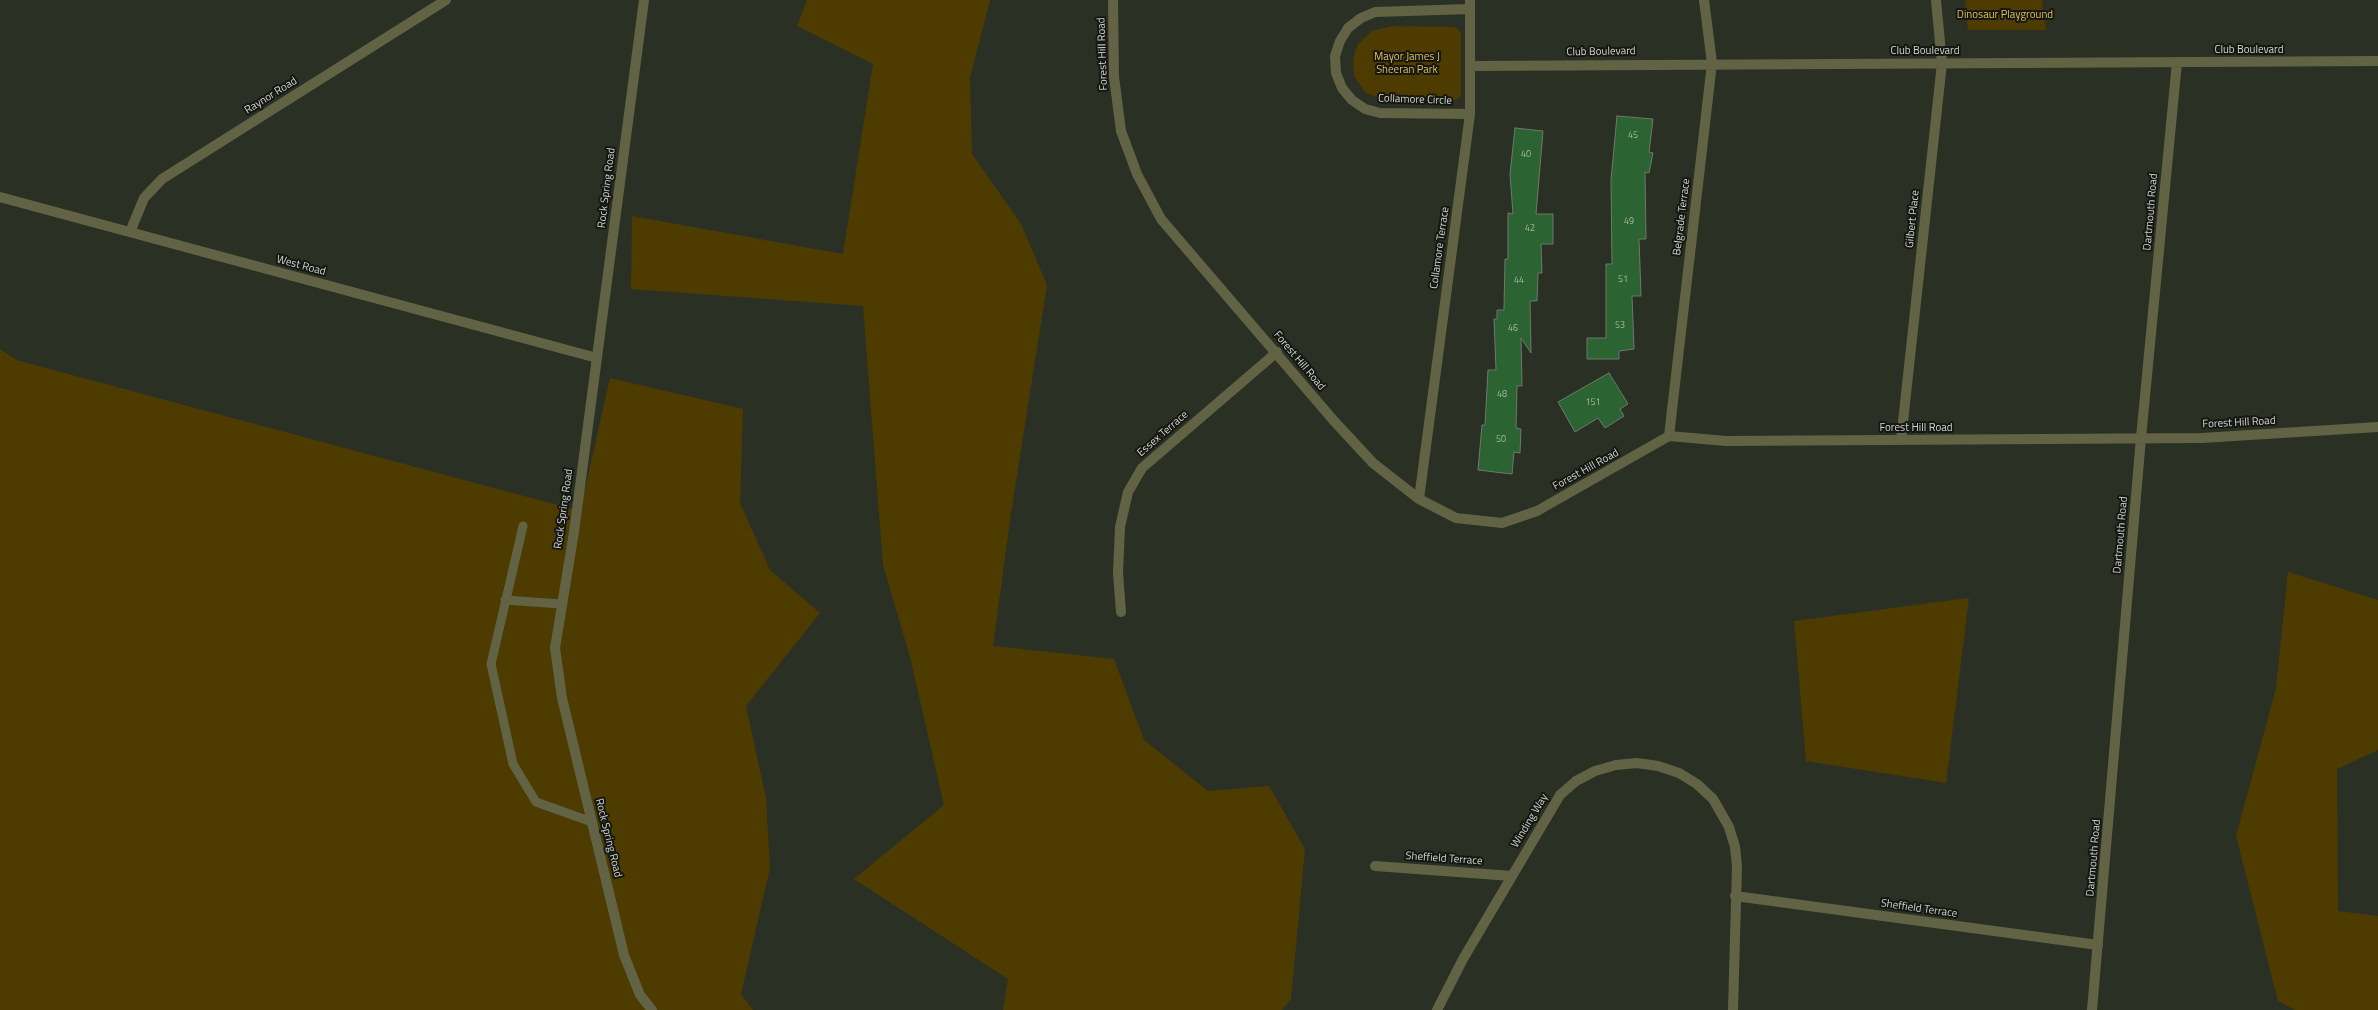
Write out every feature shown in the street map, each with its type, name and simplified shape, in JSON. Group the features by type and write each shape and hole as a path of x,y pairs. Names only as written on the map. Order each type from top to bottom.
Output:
{"street":[{"name":"Raynor Road","path":"130,232 144,198 162,179 446,0"},
{"name":"Rock Spring Road","path":"644,0 574,532 555,648 562,698 624,955 640,995 652,1010"},
{"name":"Forest Hill Road","path":"1114,0 1114,77 1121,131 1137,174 1161,218 1277,352 1334,421 1373,463 1419,499 1456,518 1502,523 1537,511 1669,436 1726,441 2202,438 2378,427"},
{"name":"Belgrade Terrace","path":"1669,436 1712,63 1704,0"},
{"name":"Gilbert Place","path":"1901,440 1942,63 1936,0"},
{"name":"Collamore Terrace","path":"1419,499 1470,114 1472,66 1470,4"},
{"name":"Collamore Circle","path":"1470,4 1376,12 1361,18 1348,28 1340,41 1335,56 1336,73 1342,88 1352,100 1365,108 1380,113 1470,114"},
{"name":"Club Boulevard","path":"1472,66 1712,63 2378,61"},
{"name":"Dartmouth Road","path":"2092,1010 2141,438 2177,62"},
{"name":"West Road","path":"0,197 597,358"},
{"name":"Essex Terrace","path":"1121,612 1118,573 1120,527 1128,492 1142,468 1277,352"},
{"name":"Winding Way","path":"1437,1010 1463,959 1560,795 1576,781 1595,771 1616,765 1637,763 1658,766 1679,773 1697,784 1712,799 1729,827 1735,847 1734,1010"},
{"name":"Sheffield Terrace","path":"1375,866 1512,876"},
{"name":"Sheffield Terrace","path":"1735,896 2098,945"}],"lane":[{"path":"523,526 491,664 513,764 536,802 592,822"},
{"path":"506,600 561,604"}],"green space":[{"path":"807,0 990,0 970,78 972,154 1021,224 1047,285 1011,513 993,646 1114,659 1144,740 1208,791 1269,786 1305,849 1291,999 1282,1010 1003,1010 1008,979 854,879 944,805 910,657 883,565 863,306 631,289 632,216 843,254 873,64 797,26"},
{"name":"Dinosaur Playground","path":"1965,0 2042,0 2046,30 1968,30"},
{"name":"Mayor James J Sheeran Park","path":"1392,26 1456,27 1461,33 1461,96 1455,100 1384,101 1365,92 1354,76 1353,61 1358,44 1372,31"},
{"path":"0,349 16,360 580,511 610,378 743,409 740,503 770,570 820,613 746,706 766,798 770,868 741,994 753,1010 0,1010"},
{"path":"2288,572 2378,600 2378,750 2337,769 2338,911 2378,916 2378,1010 2295,1010 2278,1001 2236,836 2276,688"},
{"path":"1969,598 1946,783 1806,761 1794,621"}],"building":[{"path":"1617,116 1653,119 1649,152 1653,153 1649,173 1645,172 1646,239 1639,239 1641,296 1632,296 1634,349 1619,351 1619,359 1587,359 1587,338 1606,338 1606,264 1612,264 1611,180"},
{"path":"1515,128 1543,131 1536,214 1553,214 1553,244 1541,244 1542,273 1538,273 1537,301 1530,301 1531,353 1521,338 1522,386 1517,386 1516,428 1521,429 1520,453 1514,452 1512,474 1478,470 1482,425 1485,425 1488,370 1496,370 1494,319 1497,319 1497,310 1504,310 1505,259 1508,259 1508,213 1513,214 1510,174"},
{"path":"1609,373 1628,404 1620,409 1624,416 1605,428 1598,418 1575,432 1558,402"}]}
